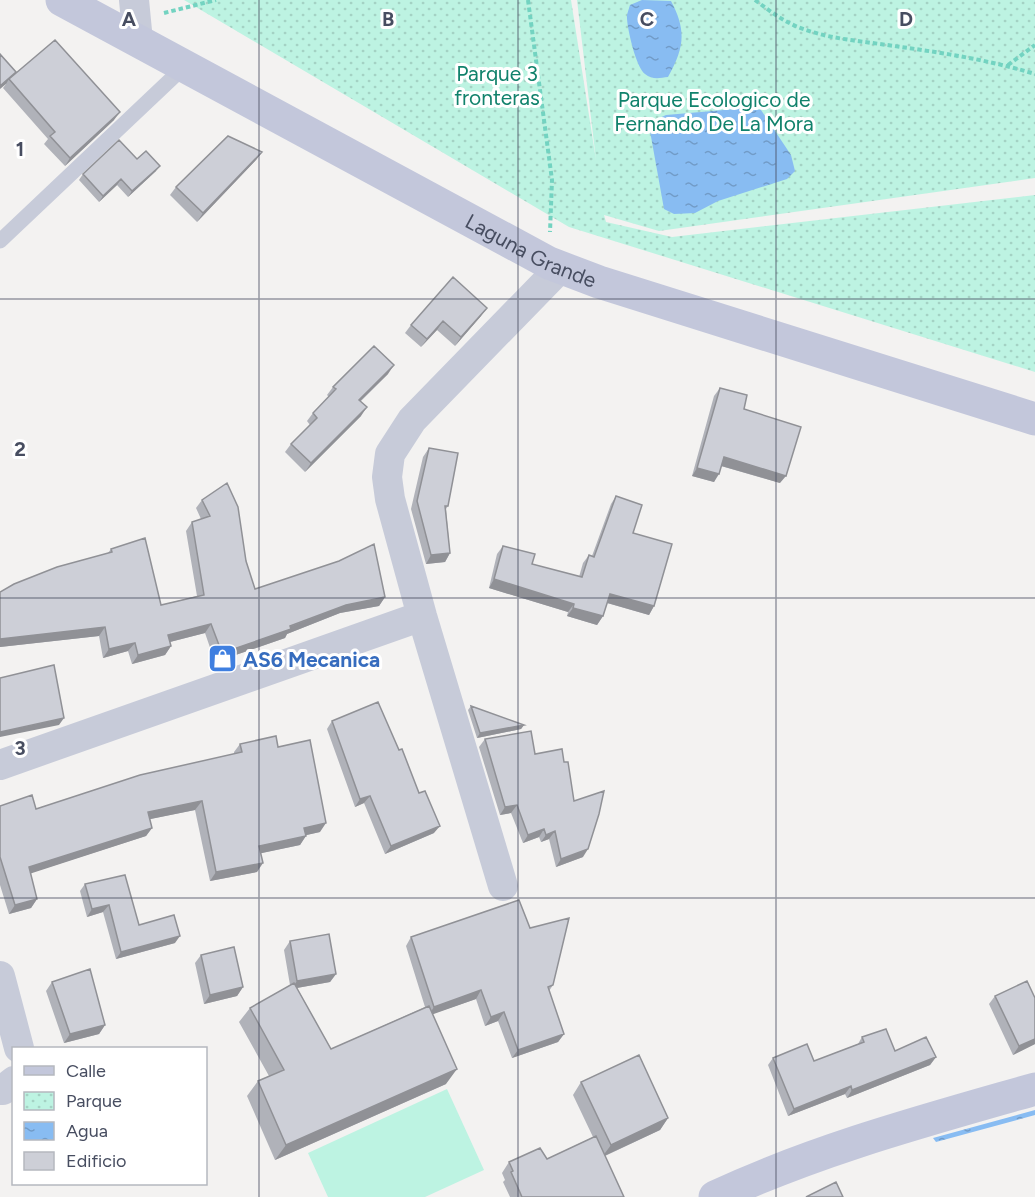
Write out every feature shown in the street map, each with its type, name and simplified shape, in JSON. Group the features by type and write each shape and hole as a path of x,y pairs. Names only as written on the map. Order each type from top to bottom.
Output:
{"main road":[{"name":"Laguna Grande","path":"62,0 136,21 185,66 555,265 598,282 1035,419"},
{"path":"716,1197 764,1174 861,1139 1035,1089"}],"street":[{"path":"503,886 422,616 390,499 387,477 390,454 412,420 555,265"},
{"path":"0,765 422,616"},
{"path":"0,976 19,1047"}],"lane":[{"path":"0,241 185,66"}],"path":[{"path":"136,21 216,0"},
{"path":"528,0 552,180 555,265"},
{"path":"755,0 782,19 804,30 829,36 961,55 1008,65 1035,74"},
{"path":"1008,65 1035,45"}],"green space":[{"path":"184,0 571,0 596,160 577,0 1035,0 1035,178 659,231 604,215 606,222 672,237 1035,195 1035,372 569,227"},
{"path":"447,1089 484,1170 425,1197 328,1197 308,1153"}],"water":[{"path":"642,0 671,1 680,21 682,39 668,77 650,77 638,64 627,15 630,5"},
{"path":"747,108 761,110 791,155 795,171 787,179 718,201 695,213 674,214 664,209 650,131 655,120 666,115"},
{"path":"1035,1110 1035,1115 936,1142 933,1138"}],"building":[{"path":"55,40 120,112 70,158 50,136 55,132 9,79"},
{"path":"0,54 16,72 0,86"},
{"path":"228,136 262,152 203,213 176,187"},
{"path":"119,140 137,159 146,151 160,166 132,191 121,179 103,196 83,174"},
{"path":"453,277 487,308 461,337 443,321 427,339 411,325"},
{"path":"374,346 394,365 359,400 367,407 311,463 291,444 317,418 313,413 336,389 333,387"},
{"path":"720,388 747,395 744,409 801,427 786,476 724,457 719,474 697,468"},
{"path":"429,448 458,453 448,506 445,506 450,553 431,555 417,501"},
{"path":"227,483 238,507 246,561 255,589 339,561 374,544 385,597 346,605 290,626 291,629 222,653 211,624 168,635 171,646 138,655 135,643 109,649 105,627 0,639 0,592 57,567 112,552 111,549 145,538 161,605 204,595 192,522 210,516 202,500"},
{"path":"616,496 642,505 633,533 672,544 654,606 610,594 603,616 573,608 574,604 494,579 503,546 535,554 532,564 582,577 589,555 594,557"},
{"path":"54,665 64,718 0,732 0,678"},
{"path":"378,702 399,750 402,749 419,793 425,791 440,826 391,846 370,796 360,799 332,721"},
{"path":"471,706 524,725 480,733"},
{"path":"531,731 535,754 562,749 564,762 568,762 574,801 604,791 588,849 561,859 555,831 546,835 544,829 528,835 517,805 505,807 485,739"},
{"path":"276,736 278,747 310,740 326,823 304,828 306,836 259,846 263,863 216,872 202,801 148,812 152,828 29,867 37,899 15,905 0,857 0,806 32,795 36,809 140,775 242,752 240,744"},
{"path":"125,875 139,925 174,915 180,936 121,952 109,905 92,909 85,884"},
{"path":"519,900 530,928 569,918 553,985 548,987 564,1034 518,1050 504,1012 491,1017 481,990 434,1007 411,937"},
{"path":"329,934 336,974 297,981 290,941"},
{"path":"234,947 243,987 210,995 201,955"},
{"path":"90,969 105,1025 70,1034 52,982"},
{"path":"1027,981 1035,998 1035,1039 1019,1046 995,996"},
{"path":"294,983 331,1049 429,1006 457,1069 286,1145 258,1081 284,1070 250,1008"},
{"path":"886,1029 895,1051 926,1037 936,1057 852,1090 851,1086 794,1109 773,1058 807,1044 814,1061 864,1042 862,1037"},
{"path":"639,1055 668,1118 611,1145 581,1082"},
{"path":"596,1136 624,1197 522,1197 509,1162 540,1148 547,1159"},
{"path":"836,1182 843,1197 806,1197"}],"place":[{"name":"AS6 Mecanica","path":"222,659"}],"park label":[{"name":"Parque 3 fronteras","path":"497,85"},
{"name":"Parque Ecologico de Fernando De La Mora","path":"714,111"}]}
